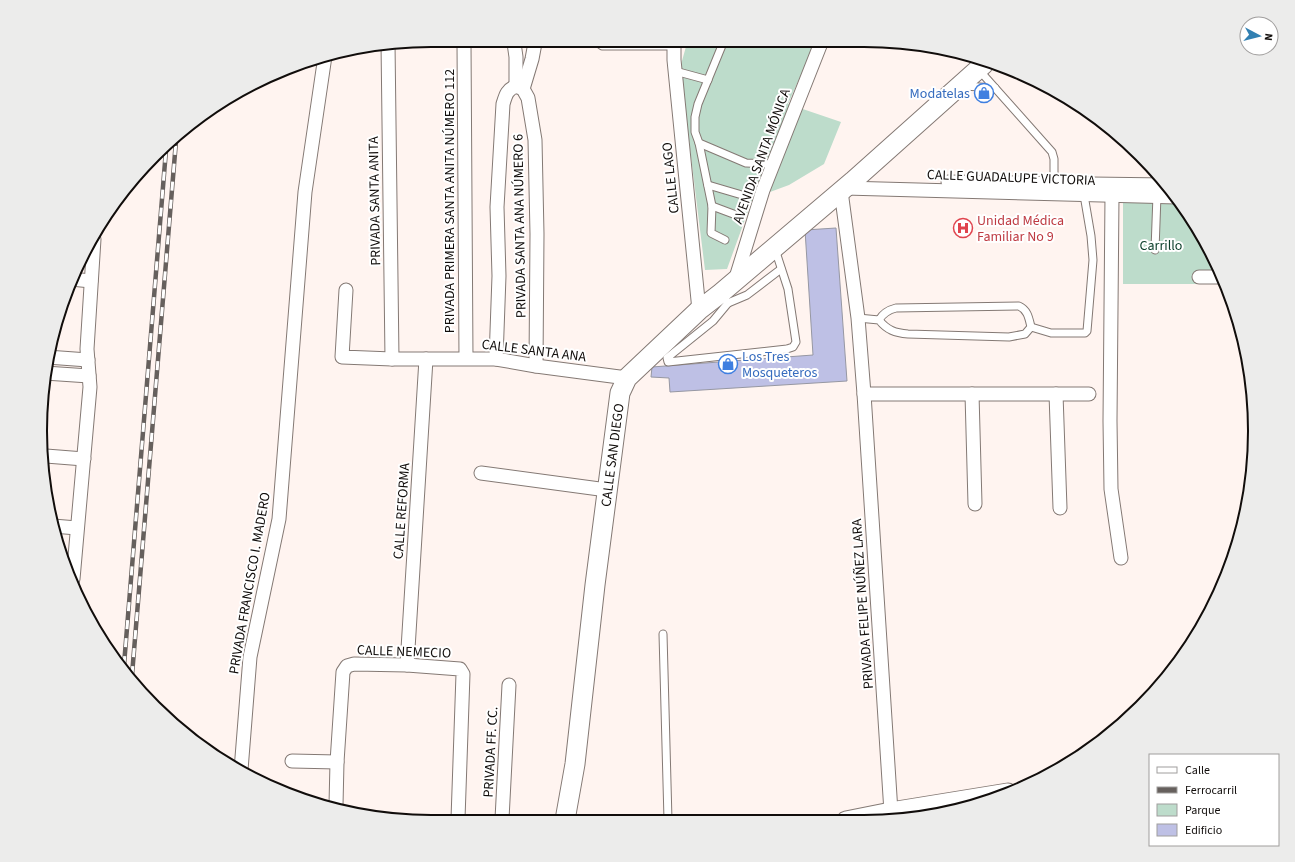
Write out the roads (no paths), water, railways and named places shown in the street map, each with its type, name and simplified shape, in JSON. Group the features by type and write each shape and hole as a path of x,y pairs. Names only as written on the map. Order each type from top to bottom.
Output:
{"main road":[{"name":"CALLE SAN DIEGO","path":"566,815 575,764 595,585 620,393 627,378 699,310 728,292 774,248 846,187 982,67"},
{"path":"879,814 982,796"}],"street":[{"name":"PRIVADA PRIMERA SANTA ANITA NÚMERO 112","path":"464,47 466,358"},
{"name":"PRIVADA SANTA ANA NÚMERO 6","path":"515,47 520,87 528,98 535,140 537,234 536,366"},
{"path":"496,359 499,276 497,207 502,104 510,88 520,87 532,59 534,47"},
{"name":"CALLE LAGO","path":"673,47 699,310"},
{"name":"AVENIDA SANTA MÓNICA","path":"728,292 772,164 819,47"},
{"name":"PRIVADA SANTA ANITA","path":"388,49 392,359"},
{"name":"PRIVADA FRANCISCO I. MADERO","path":"241,765 250,657 279,519 304,192 324,62"},
{"name":"CALLE GUADALUPE VICTORIA","path":"846,187 1054,184 1160,189"},
{"name":"CALLE GUADALUPE VICTORIA","path":"846,187 1112,196 1160,189"},
{"name":"PRIVADA FELIPE NÚÑEZ LARA","path":"846,187 864,394 891,812"},
{"path":"1112,196 1110,420 1111,489 1121,558"},
{"path":"74,572 90,387 87,349 93,248"},
{"path":"1199,276 1216,277"},
{"path":"78,280 91,281"},
{"name":"CALLE SANTA ANA","path":"346,290 342,357 392,359 496,359 627,378"},
{"path":"54,357 88,360"},
{"name":"CALLE REFORMA","path":"407,665 426,359"},
{"path":"51,373 89,376"},
{"path":"864,394 1089,394"},
{"path":"972,394 975,504"},
{"path":"1056,394 1060,508"},
{"path":"48,456 84,459"},
{"path":"481,474 607,490"},
{"path":"59,527 77,528"},
{"name":"CALLE NEMECIO","path":"337,762 343,672 347,666 354,664 407,665 460,669 463,674 458,815"},
{"name":"PRIVADA FF. CC.","path":"502,815 509,686"},
{"path":"292,760 337,762 336,803"}],"lane":[{"path":"721,47 698,104 695,117 695,132 712,206 711,234 725,240"},
{"path":"982,67 995,88 1052,152 1054,159 1054,184"},
{"path":"675,71 708,80"},
{"path":"960,86 995,88"},
{"path":"698,143 746,163 772,164"},
{"path":"708,185 742,195"},
{"path":"1155,250 1160,189"},
{"path":"1032,327 1051,332 1085,333 1087,331 1093,260 1091,236 1084,195"},
{"path":"712,206 736,215"},
{"path":"774,248 788,289 790,298 796,342 793,347 787,349 668,362 667,358 713,321 728,292 747,295 781,269"},
{"path":"879,320 882,314 896,308 1019,306 1028,314 1032,327"},
{"path":"858,318 879,320 883,325 892,331 908,334 1009,337 1025,334 1032,327"},
{"path":"663,634 668,815"}],"railway":[{"path":"132,672 176,144"},
{"path":"124,662 166,153"}],"place":[{"name":"Modatelas","path":"984,93"},
{"name":"Unidad Médica Familiar No 9","path":"963,228"},
{"name":"Los Tres Mosqueteros","path":"728,364"}],"park label":[{"name":"Carrillo","path":"1161,245"}]}
